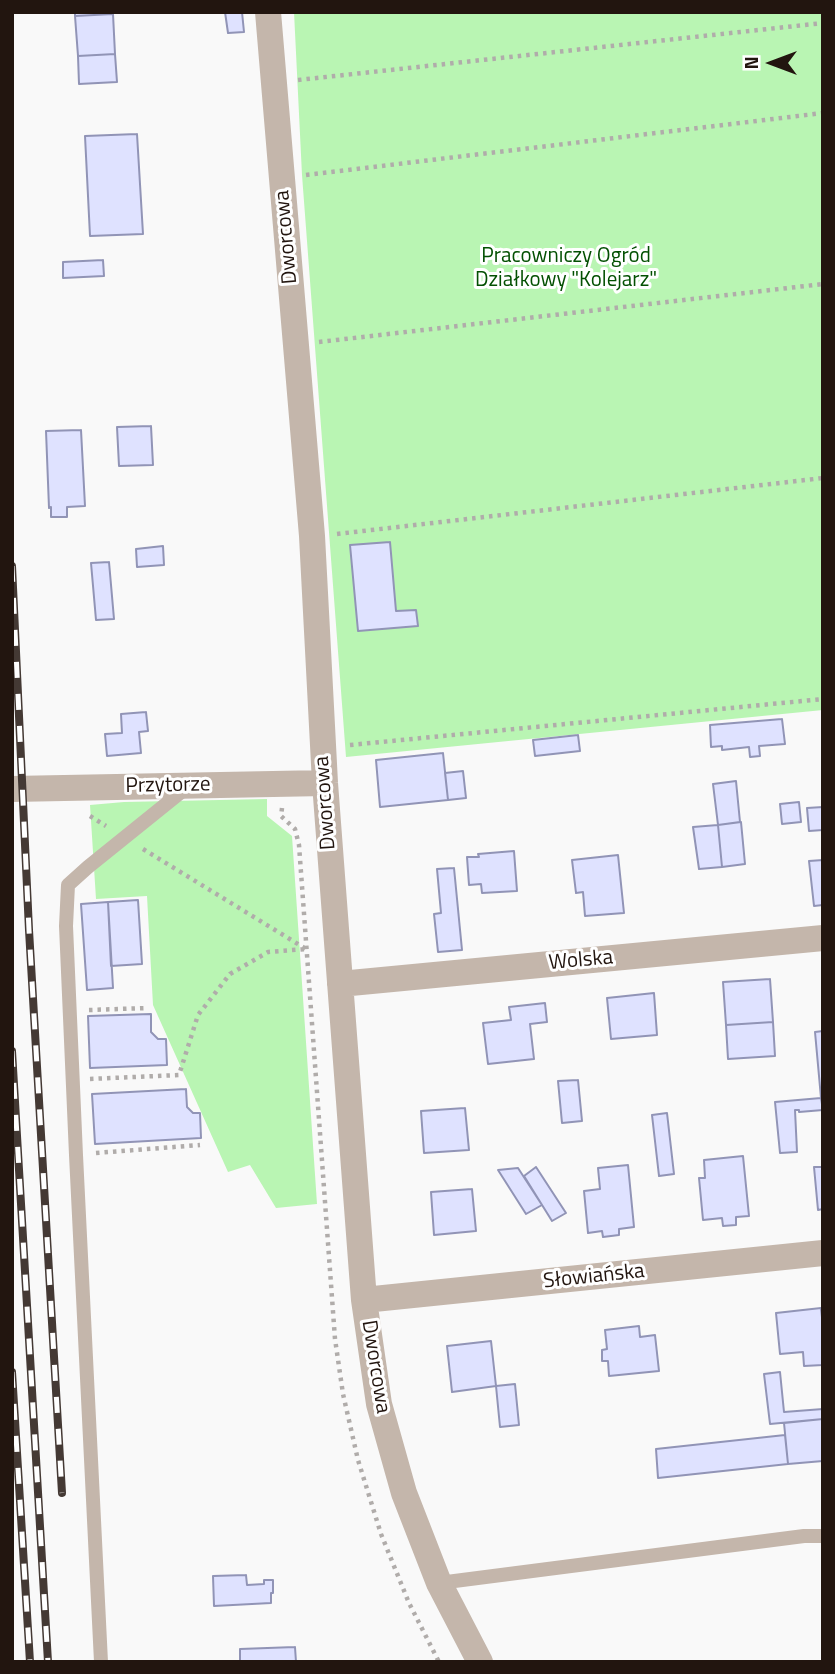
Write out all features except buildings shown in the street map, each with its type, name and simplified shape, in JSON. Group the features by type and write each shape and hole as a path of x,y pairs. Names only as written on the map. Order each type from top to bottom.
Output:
{"street":[{"name":"Dworcowa","path":"268,12 312,536 322,745 364,1300 379,1404 404,1493 439,1583 480,1662"},
{"name":"Przytorze","path":"12,789 325,783"},
{"name":"Wolska","path":"340,984 823,938"},
{"name":"Słowiańska","path":"364,1300 823,1253"}],"lane":[{"path":"101,1662 66,926 68,885 190,785"},
{"path":"439,1583 804,1536 823,1536"}],"path":[{"path":"274,82 823,23"},
{"path":"282,177 823,113"},
{"path":"296,344 823,284"},
{"path":"312,536 823,478"},
{"path":"322,745 345,746 823,699"},
{"path":"45,788 307,949 268,952 230,974 198,1015 179,1075 74,1080"},
{"path":"70,1011 148,1008"},
{"path":"76,1155 200,1144"}],"green space":[{"name":"Pracowniczy Ogród Działkowy \"Kolejarz\"","path":"294,12 823,12 823,710 346,757 302,175"},
{"path":"267,799 267,816 292,836 317,1204 276,1208 250,1165 228,1172 153,1005 147,896 96,899 90,805"}],"railway":[{"path":"12,566 29,930 62,1493"},
{"path":"12,1051 48,1662"},
{"path":"12,1372 30,1662"}]}
